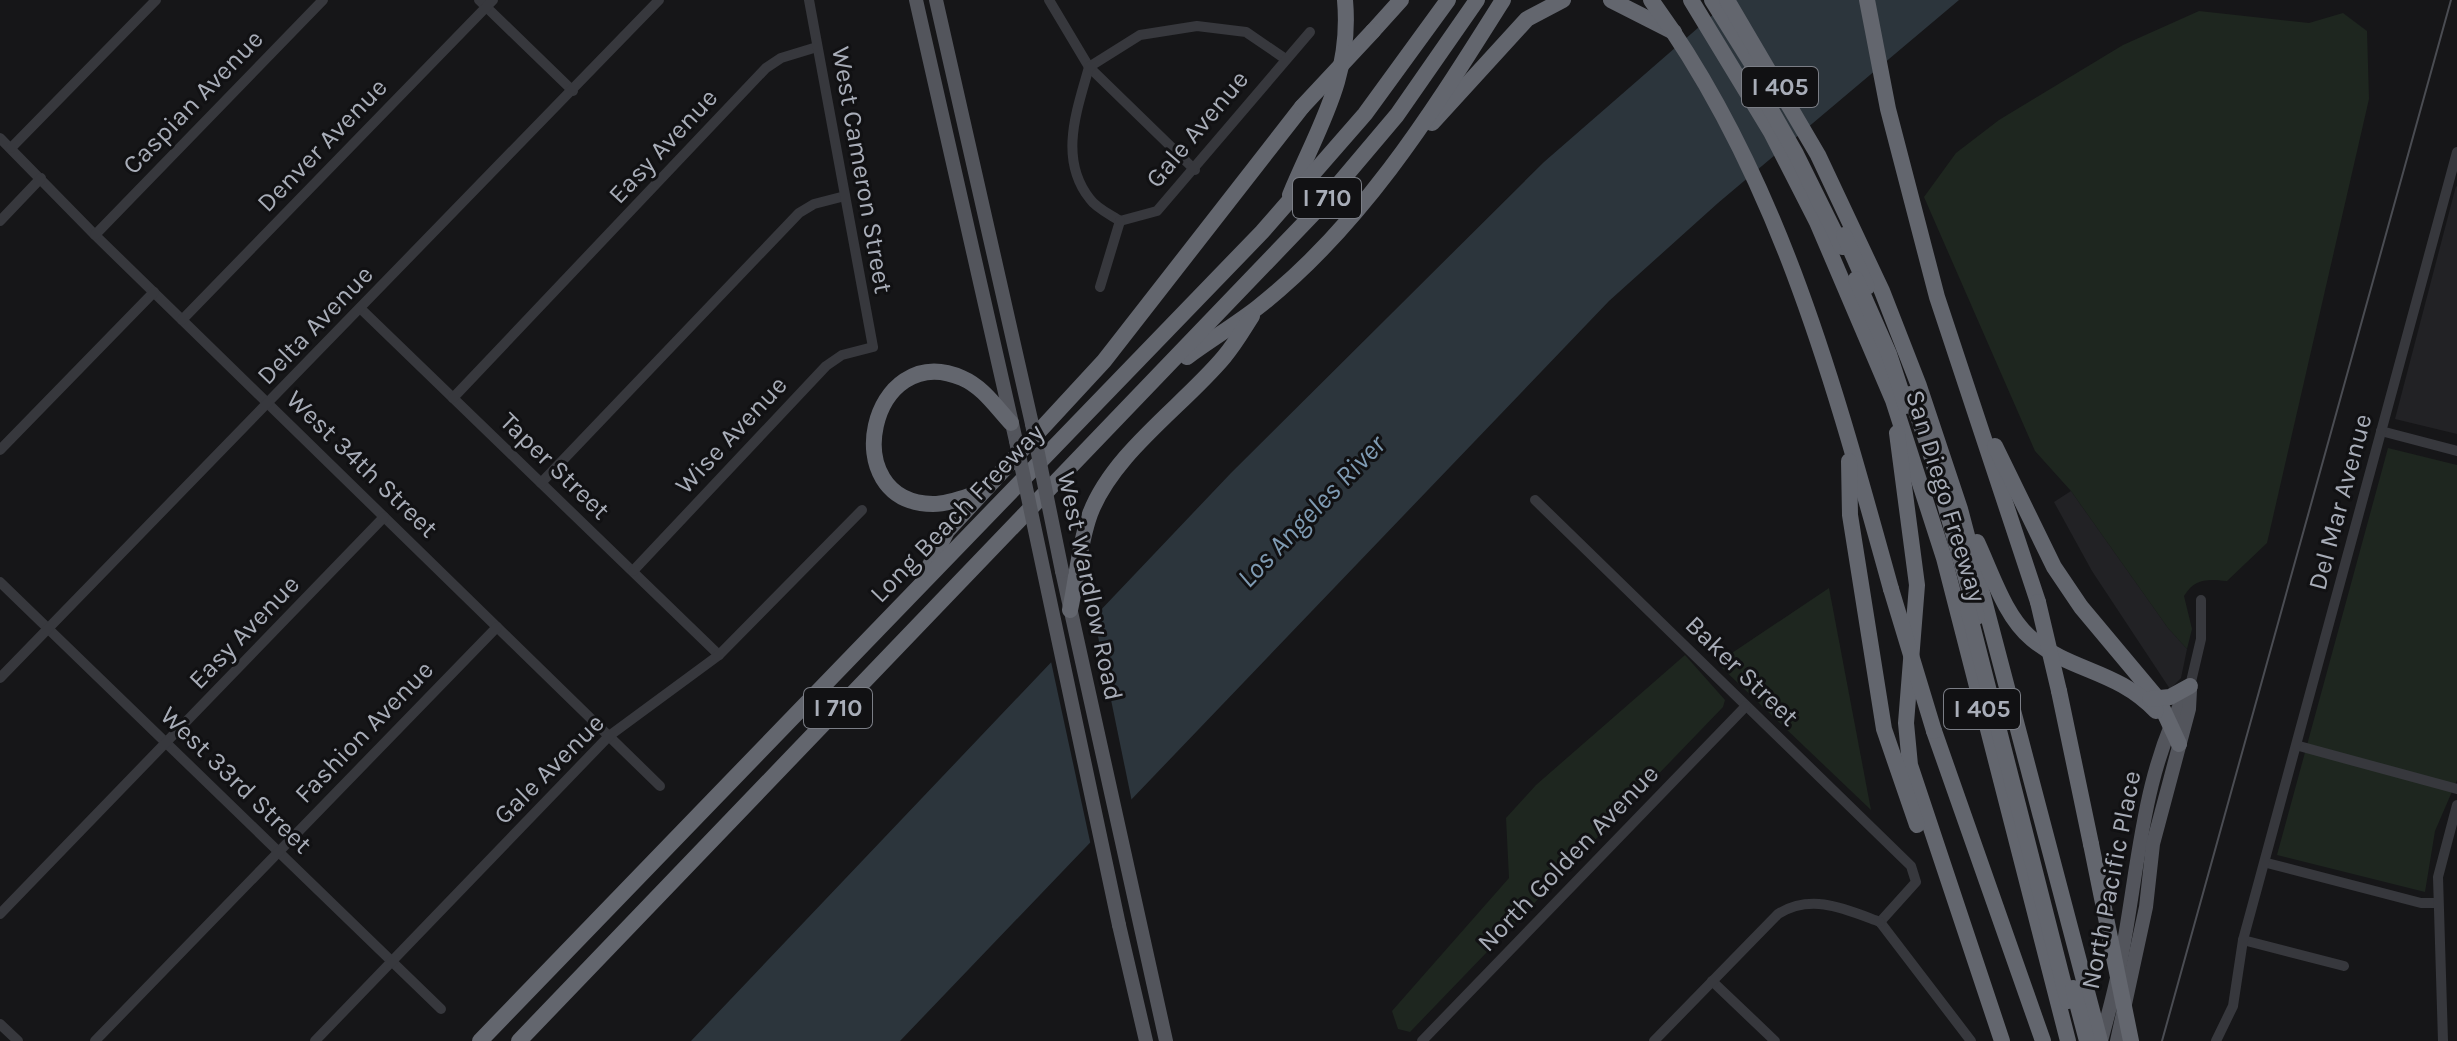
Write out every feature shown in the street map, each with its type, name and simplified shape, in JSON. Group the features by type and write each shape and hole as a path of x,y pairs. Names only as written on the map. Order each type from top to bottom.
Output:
{"highway":[{"path":"1286,205 1304,159 1325,123 1341,75 1346,34 1345,0"},
{"path":"919,587 947,531 1104,361 1302,107 1401,0"},
{"name":"Long Beach Freeway","path":"480,1041 1286,205 1365,114 1448,0"},
{"name":"Long Beach Freeway","path":"519,1041 1263,268 1397,115 1477,0"},
{"path":"1403,153 1503,0"},
{"path":"1156,378 1258,307 1353,214 1403,153 1479,75 1527,19 1563,0"},
{"path":"1651,0 1674,32 1746,159 1805,297 1934,731 2043,1041"},
{"name":"San Diego Freeway","path":"1691,0 1901,337 1960,509 2101,1041"},
{"path":"1704,0 1796,154 1847,250 1889,354 1943,518 2078,1041"},
{"path":"1712,0 1804,153 1929,448 1969,584 2087,1041"},
{"name":"San Diego Freeway","path":"1730,0 1803,128 1847,250 1944,558 2068,1041"},
{"path":"1867,0 1913,211 2038,602 2131,1041"},
{"path":"1616,2 1674,32"},
{"path":"1070,610 1090,514 1110,479 1225,356 1258,307"},
{"path":"982,492 930,504 897,491 877,465 872,439 876,416 899,385 922,375 936,373 972,383 1011,423"},
{"path":"1893,400 1917,585 1907,745 1917,794 2002,1041"},
{"path":"1978,421 1999,451 2038,539 2064,583 2151,700 2179,744"},
{"path":"1848,435 1850,515 1891,756 1970,952"},
{"path":"1960,509 2013,616 2030,638 2122,682 2151,700 2170,697 2190,686"}],"main road":[{"name":"West Wardlow Road","path":"916,0 1016,441 1146,1041"},
{"name":"West Wardlow Road","path":"936,0 1166,1041"},
{"name":"North Pacific Place","path":"2101,1041 2120,965 2138,840 2170,727 2190,686"},
{"name":"North Pacific Place","path":"2117,1041 2146,907 2153,844 2189,709 2190,686"}],"street":[{"path":"11,148 156,0"},
{"name":"Caspian Avenue","path":"95,235 323,0"},
{"name":"Delta Avenue","path":"0,678 659,0"},
{"name":"West Cameron Street","path":"809,0 873,347"},
{"path":"1049,0 1089,67 1195,170"},
{"path":"486,2 573,91"},
{"name":"Denver Avenue","path":"182,320 486,2"},
{"path":"1100,287 1120,221 1090,200 1074,163 1072,126 1089,67 1140,35 1197,26 1246,32 1284,58"},
{"name":"Gale Avenue","path":"1120,221 1157,211 1195,170 1284,58 1310,32"},
{"name":"Easy Avenue","path":"453,398 766,68 781,58 817,47"},
{"name":"West 34th Street","path":"0,138 95,235 660,786"},
{"name":"Del Mar Avenue","path":"2216,1041 2233,1006 2243,940 2299,746 2457,152"},
{"path":"0,221 41,178"},
{"path":"541,483 799,213 814,204 845,196"},
{"path":"0,450 154,292"},
{"name":"Taper Street","path":"361,309 719,655"},
{"name":"Wise Avenue","path":"633,571 826,366 842,355 873,347"},
{"path":"2381,431 2457,451"},
{"name":"Baker Street","path":"1535,500 1904,858 1916,875 1911,891 1880,922"},
{"name":"Gale Avenue","path":"315,1041 609,736 719,655 862,510"},
{"name":"Easy Avenue","path":"0,914 384,517"},
{"name":"West 33rd Street","path":"0,582 441,1009"},
{"name":"North Pacific Place","path":"2190,686 2201,639 2201,600"},
{"name":"Fashion Avenue","path":"95,1041 497,627"},
{"name":"North Golden Avenue","path":"1422,1041 1746,706"},
{"path":"2299,746 2457,789"},
{"path":"2443,1041 2438,877 2457,805"},
{"path":"2267,863 2421,903 2437,903"},
{"path":"1654,1041 1778,914 1791,906 1807,902 1825,904 1880,922 1971,1041"},
{"path":"2243,940 2344,966"},
{"path":"1712,981 1775,1041"},
{"path":"0,1024 18,1041"}],"shaded area":[{"path":"2199,11 2309,23 2343,13 2367,31 2369,99 2267,543 2227,581 2202,581 2188,590 2184,596 2192,629 2187,649 2168,628 2071,491 2035,451 1924,197 1956,153 1999,120 2123,45"},
{"path":"2457,187 2457,434 2395,419"},
{"path":"2388,448 2457,465 2457,780 2435,831 2425,892 2277,855"},
{"path":"2071,491 2168,628 2187,649 2181,678 2170,689 2092,571 2054,502"},
{"path":"1829,588 1871,810 1717,663"},
{"path":"1685,655 1725,700 1723,707 1410,1032 1398,1029 1392,1011 1509,878 1506,818 1536,785"}],"water":[{"name":"Los Angeles River","path":"1730,0 1959,0 1718,203 1609,301 900,1041 691,1041 1231,473 1544,162"}],"pier":[{"path":"1093,612 1132,802 1091,846 1050,657"}],"tram line":[{"path":"2162,1041 2451,0"}]}
